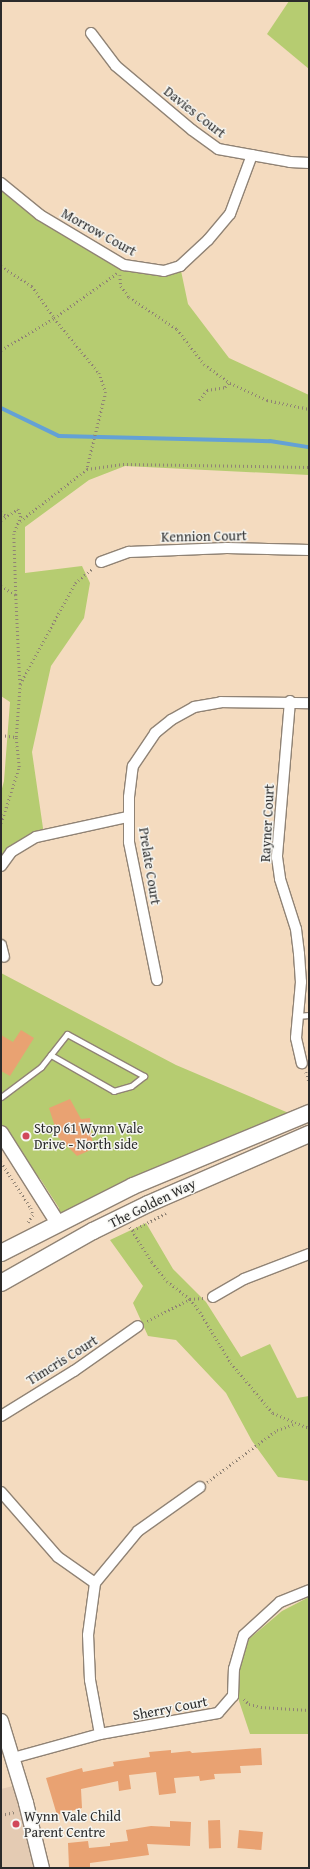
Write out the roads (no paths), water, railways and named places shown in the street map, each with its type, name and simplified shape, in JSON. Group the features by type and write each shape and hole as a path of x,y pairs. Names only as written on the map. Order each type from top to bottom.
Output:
{"main road":[{"name":"The Golden Way","path":"1,1253 58,1223 180,1165 309,1113"},
{"name":"The Golden Way","path":"1,1283 93,1231 124,1216 185,1187 309,1134"},
{"path":"51,1254 57,1240 58,1223 93,1231"}],"street":[{"name":"Davies Court","path":"91,32 116,66 192,130 218,149 309,163"},
{"name":"Morrow Court","path":"1,183 40,215 124,265 164,271 180,266 208,240 230,214 252,155"},
{"name":"Kennion Court","path":"101,562 129,552 227,548 309,550"},
{"name":"Prelate Court","path":"157,980 129,842 128,817 133,766 155,733 171,720 194,707 221,702 290,701 309,703"},
{"name":"Rayner Court","path":"290,701 277,857 280,879 296,929 301,982 296,1038 302,1063"},
{"path":"1,866 11,852 36,837 128,817"},
{"path":"1,945 4,957"},
{"path":"1,1133 58,1223"},
{"path":"213,1297 244,1279 309,1254"},
{"name":"Timcris Court","path":"1,1416 138,1326"},
{"path":"100,1734 90,1680 88,1635 95,1583 138,1531 200,1487"},
{"path":"1,1492 58,1557 95,1583"},
{"name":"Sherry Court","path":"13,1758 100,1734 218,1713 233,1696 234,1669 244,1635 280,1602 309,1590"},
{"path":"1,1721 13,1758 42,1868"}],"lane":[{"path":"297,1016 309,1015"},
{"path":"1,1098 41,1067 67,1034 144,1076 131,1086 114,1091 51,1055"}],"waterway":[{"path":"1,408 59,436 270,441 309,447"}],"place":[{"name":"Stop 61 Wynn Vale Drive - North side","path":"26,1136"},
{"name":"Wynn Vale Child Parent Centre","path":"16,1824"}]}
